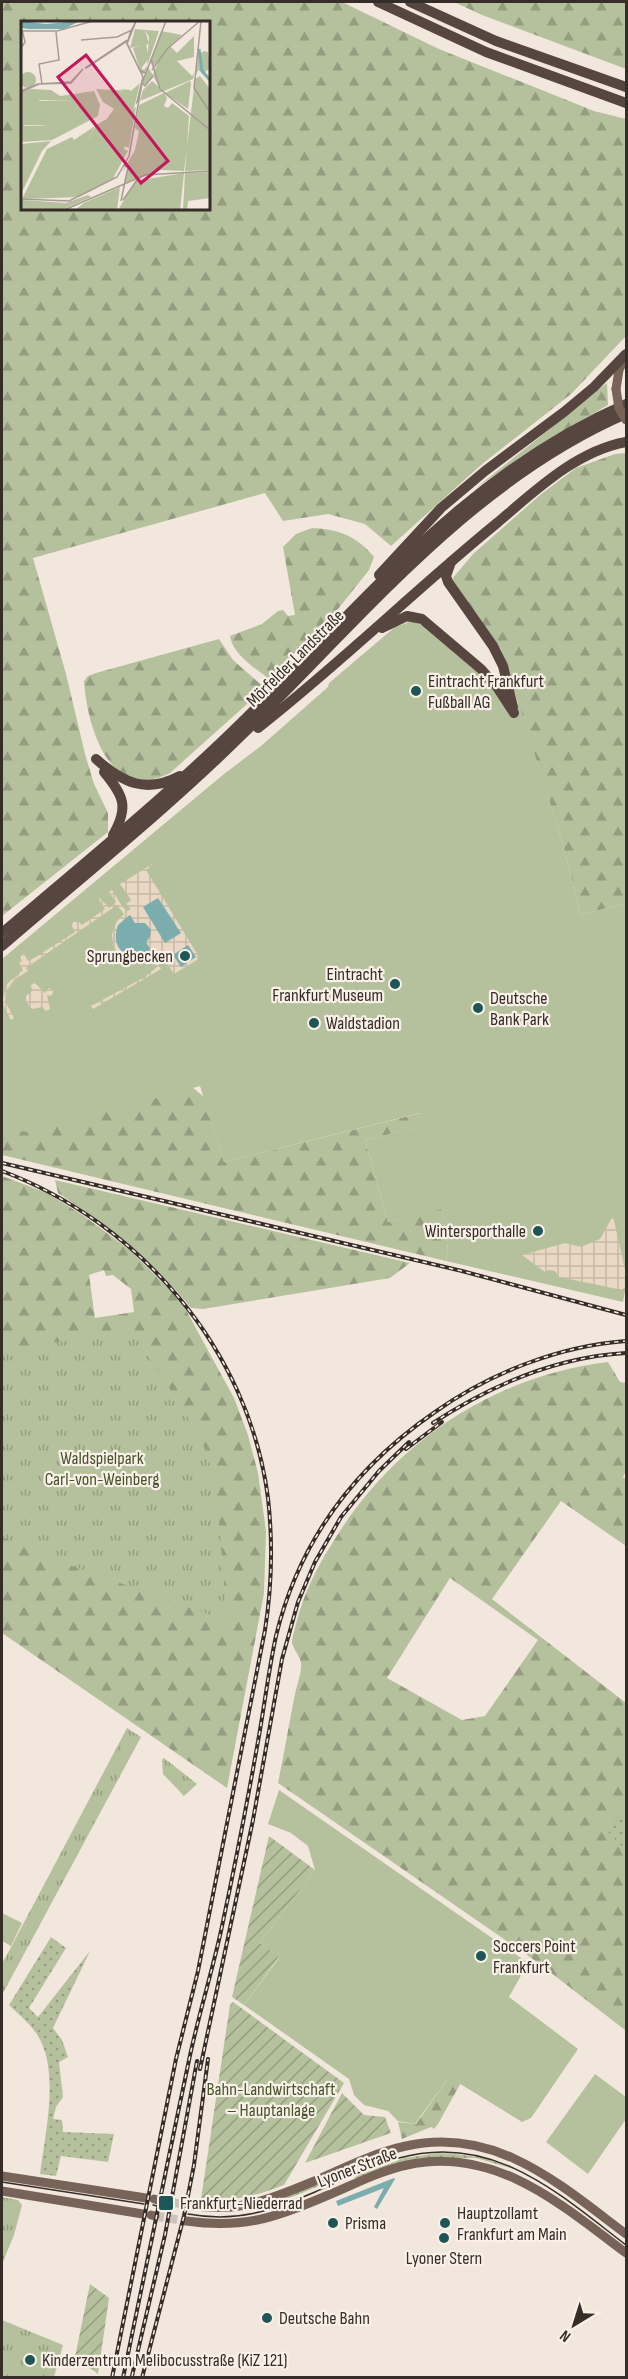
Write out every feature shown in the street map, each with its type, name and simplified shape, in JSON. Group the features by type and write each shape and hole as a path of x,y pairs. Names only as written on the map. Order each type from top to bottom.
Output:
{"highway":[{"path":"378,2 486,52 627,103"},
{"path":"410,2 496,41 627,87"},
{"path":"608,81 627,82"},
{"path":"360,601 380,574 441,508 485,471 564,412 594,387 626,354"},
{"name":"Mörfelder Landstraße","path":"2,933 191,770 252,712 360,601 452,515 489,486 557,440 627,404"},
{"name":"Mörfelder Landstraße","path":"2,946 211,765 369,607 457,523 518,476 546,458 578,438 627,414"},
{"path":"211,765 366,637 453,559 573,463 604,448 627,442"},
{"path":"366,637 399,618 418,617 481,669 497,687 514,713 509,686 498,656 448,582 448,570 453,559"},
{"path":"110,842 121,820 123,803 118,789 96,759 119,778 143,785 159,784 191,770"}],"main road":[{"path":"626,354 619,370 616,389 619,408 627,420"},
{"name":"Lyoner Straße","path":"189,2205 225,2208 248,2206 279,2196 406,2145 445,2141 475,2145 514,2157 538,2170 627,2234"},
{"path":"504,2173 521,2171 521,2163 514,2157"},
{"name":"Lyoner Straße","path":"186,2221 224,2224 264,2220 392,2169 428,2161 466,2162 504,2173 528,2184 560,2204 627,2253"},
{"path":"357,2163 350,2170 349,2175 358,2183"},
{"path":"2,2176 153,2199"},
{"path":"2,2191 149,2215"}],"green space":[{"path":"2,2 342,2 439,49 594,111 626,119 626,336 571,394 481,465 391,546 365,524 328,514 283,521 265,493 33,558 66,674 85,754 94,784 108,813 108,832 2,916"},
{"path":"454,2 626,2 626,69 482,15"},
{"path":"607,383 608,405 538,446 476,488"},
{"path":"626,453 626,903 581,915 560,835 501,650 452,579 473,554 540,495 576,468 615,454"},
{"path":"312,528 346,535 361,544 374,557 369,570 338,609 269,679 240,655 230,636 262,624 278,611 283,610 288,616 295,615 283,547 296,534"},
{"name":"Waldstadion","path":"408,618 425,627 485,676 506,709 519,704 560,835 581,915 626,903 626,1286 623,1302 446,1261 448,1249 442,1209 388,1222 365,1140 423,1126 420,1113 224,1162 200,1086 33,1133 21,1131 2,1121 2,959 224,774 261,746 328,687 329,683 395,627 407,623"},
{"path":"219,639 233,660 265,688 170,773 149,780 131,778 117,770 105,756 96,738 84,681 88,676 96,673"},
{"path":"2,1005 192,1087 204,1097 224,1162 421,1113 424,1126 365,1140 388,1222 442,1208 448,1249 446,1261 2,1155"},
{"path":"2,1176 47,1193 84,1216 131,1251 171,1291 186,1310 234,1398 248,1435 258,1473 266,1531 264,1593 227,1788 2,1633","holes":["104,1270 106,1276 113,1275 131,1289 134,1312 95,1318 89,1275"]},
{"path":"55,1180 410,1263 390,1278 203,1309 191,1308 129,1245 58,1193"},
{"name":"Waldspielpark Carl-von-Weinberg","path":"133,1331 201,1438 216,1482 227,1621 41,1555 2,1537 2,1350"},
{"path":"608,1362 620,1382 626,1383 626,1471 623,1477 626,1480 626,1546 561,1501 492,1599 626,1703 626,1806 608,1832 626,1851 625,2030 537,1962 278,1783 301,1670 301,1663 292,1642 299,1613 321,1561 357,1506 385,1474 416,1445 450,1420 486,1399 525,1382 566,1370","holes":["450,1578 538,1640 485,1716 462,1720 387,1678"]},
{"path":"127,1728 141,1737 2,1995 2,1964"},
{"path":"164,1758 197,1784 184,1796 163,1774 162,1760"},
{"path":"279,1790 528,1963 509,1997 578,2049 531,2118 522,2122 449,2077 415,2124 398,2121 388,2111 364,2105 354,2095 349,2079 244,2005 279,1958 260,1943 315,1870 308,1846 291,1833 268,1824"},
{"path":"626,1806 626,1851 607,1832"},
{"path":"269,1836 315,1870 260,1943 279,1957 244,2005 232,1997"},
{"path":"2,1913 22,1923 11,1946 2,1941"},
{"path":"51,1937 66,1948 29,2008 38,2017 90,1951 53,2028 62,2040 68,2057 59,2062 63,2097 56,2107 53,2119 62,2120 63,2132 114,2134 108,2162 61,2156 56,2176 40,2174 50,2085 45,2051 38,2036 28,2023 9,2005"},
{"name":"Bahn-Landwirtschaft – Hauptanlage","path":"233,2002 344,2083 284,2185 244,2197 223,2200 201,2199 230,2005"},
{"path":"595,2074 626,2097 626,2119 588,2174 546,2142"},
{"path":"449,2077 463,2079 438,2124 434,2129 431,2127 402,2139 398,2122 416,2124"},
{"path":"342,2093 364,2115 385,2117 391,2133 305,2163"},
{"path":"439,2153 479,2157 517,2170 476,2158 439,2158 357,2179 354,2177 404,2158"},
{"path":"348,2170 346,2174 292,2197 257,2208 238,2211 219,2212 198,2210 233,2211"},
{"path":"2,2197 18,2200 22,2205 14,2235 2,2264"},
{"path":"90,2284 109,2298 98,2374 75,2357"},
{"path":"2,2320 63,2345 54,2377 2,2377"}],"shaded area":[{"path":"154,863 146,870 199,957 197,960 174,974 160,953 154,956 161,969 93,1009 91,1006 145,977 157,967 150,958 135,961 124,958 116,951 112,934 117,921 124,914 117,905 26,968 28,971 14,980 7,990 5,1001 14,1018 11,1020 4,1007 3,999 7,984 23,970 19,963 22,961 20,957 24,954 28,961 75,932 73,922 79,922 82,925 105,909 100,898 109,908 116,902 109,892 112,890 127,911 131,909 126,904 131,900 120,884","holes":["130,915 135,924 138,923 150,937 146,942 116,937 124,919"]},
{"path":"35,983 45,993 49,988 54,991 51,996 47,995 50,1009 46,1011 42,1007 33,1009 26,1002 26,996 32,991 31,985"},
{"path":"613,1216 626,1274 626,1286 622,1290 559,1277 555,1271 545,1272 522,1255 565,1243 581,1247 600,1239"}],"water":[{"path":"158,898 181,933 165,943 143,907"},
{"path":"130,915 135,923 145,923 151,930 146,942 152,952 144,955 129,955 119,947 116,941 118,925"},
{"name":"Sprungbecken","path":"188,945 196,957 181,967 173,955"},
{"path":"394,2178 377,2209 374,2207 384,2188 338,2206 336,2201"}],"tunnel":[{"path":"158,2200 189,2205"},
{"path":"155,2216 186,2221"}],"tram line":[{"path":"188,2214 222,2217 253,2214 283,2205 367,2169 399,2158 433,2152 465,2153 494,2160 522,2172 575,2206 626,2245"},
{"path":"2,2182 144,2204"},
{"path":"153,2205 157,2206"}],"railway":[{"path":"2,1163 462,1271 626,1315"},
{"path":"2,1171 52,1194 99,1223 142,1258 180,1298 212,1343 238,1392 257,1444 270,1515 271,1564 265,1630 198,1971 176,2059 112,2378"},
{"path":"123,2378 192,2048 231,1885 276,1636 286,1601 299,1569 315,1538 334,1509 356,1482 380,1457 435,1412 479,1385 526,1364 576,1349 626,1341"},
{"path":"433,1423 455,1409 525,1375 575,1360 626,1353"},
{"path":"406,1449 442,1422"},
{"path":"200,2069 253,1820 282,1659 298,1602 315,1562 341,1517 379,1471 409,1442"},
{"path":"142,2378 184,2216 194,2165 208,2059"},
{"path":"132,2376 165,2235 197,2061"}],"place":[{"name":"Eintracht Frankfurt Fußball AG","path":"416,691"},
{"name":"Sprungbecken","path":"185,956"},
{"name":"Eintracht Frankfurt Museum","path":"395,984"},
{"name":"Deutsche Bank Park","path":"478,1008"},
{"name":"Waldstadion","path":"314,1023"},
{"name":"Wintersporthalle","path":"538,1231"},
{"name":"Soccers Point Frankfurt","path":"481,1956"},
{"name":"Frankfurt-Niederrad","path":"166,2203"},
{"name":"Prisma","path":"333,2223"},
{"name":"Hauptzollamt Frankfurt am Main","path":"445,2223"},
{"name":"Lyoner Stern","path":"444,2238"},
{"name":"Deutsche Bahn","path":"267,2318"},
{"name":"Kinderzentrum Melibocusstraße (KiZ 121)","path":"30,2360"}]}
